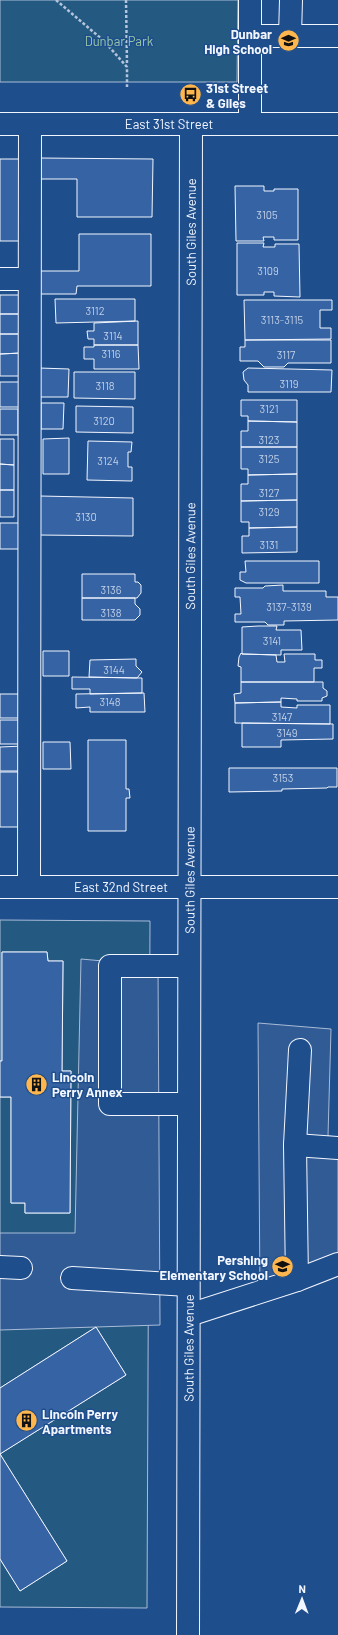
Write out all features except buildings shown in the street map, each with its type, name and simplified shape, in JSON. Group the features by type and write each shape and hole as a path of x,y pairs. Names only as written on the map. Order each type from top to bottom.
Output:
{"street":[{"path":"250,0 250,124"},
{"path":"290,36 291,0"},
{"path":"250,36 338,36"},
{"name":"East 31st Street","path":"0,124 338,124"},
{"path":"29,887 30,124"},
{"name":"South Giles Avenue","path":"188,1635 191,124"},
{"path":"0,279 30,279"},
{"name":"East 32nd Street","path":"0,887 338,888"},
{"path":"189,966 110,966 110,1104 189,1104"},
{"path":"297,1280 295,1145 300,1050"},
{"path":"295,1145 338,1148"},
{"path":"189,1315 297,1280 338,1264"},
{"path":"72,1278 188,1285"}],"path":[{"path":"56,0 104,42 127,66"},
{"path":"126,0 127,87"}],"green space":[{"name":"Dunbar Park","path":"0,0 238,0 237,82 0,82"},
{"path":"0,920 150,921 147,1608 0,1607 0,1559 20,1591 67,1561 0,1454 126,1375 96,1327 0,1388 0,1097 11,1097 11,1203 25,1203 25,1213 70,1213 71,1071 62,1071 63,961 48,961 47,952 2,952 2,1061 0,1061"}],"shaded area":[{"path":"81,959 158,966 160,1325 0,1330 0,1233 75,1233"},
{"path":"258,1023 331,1029 328,1136 338,1137 338,1267 260,1295"}],"place":[{"name":"Dunbar High School","path":"288,41"},
{"name":"31st Street & Giles","path":"190,95"},
{"name":"Lincoln Perry Annex","path":"36,1084"},
{"name":"Pershing Elementary School","path":"283,1267"},
{"name":"Lincoln Perry Apartments","path":"26,1421"}]}
